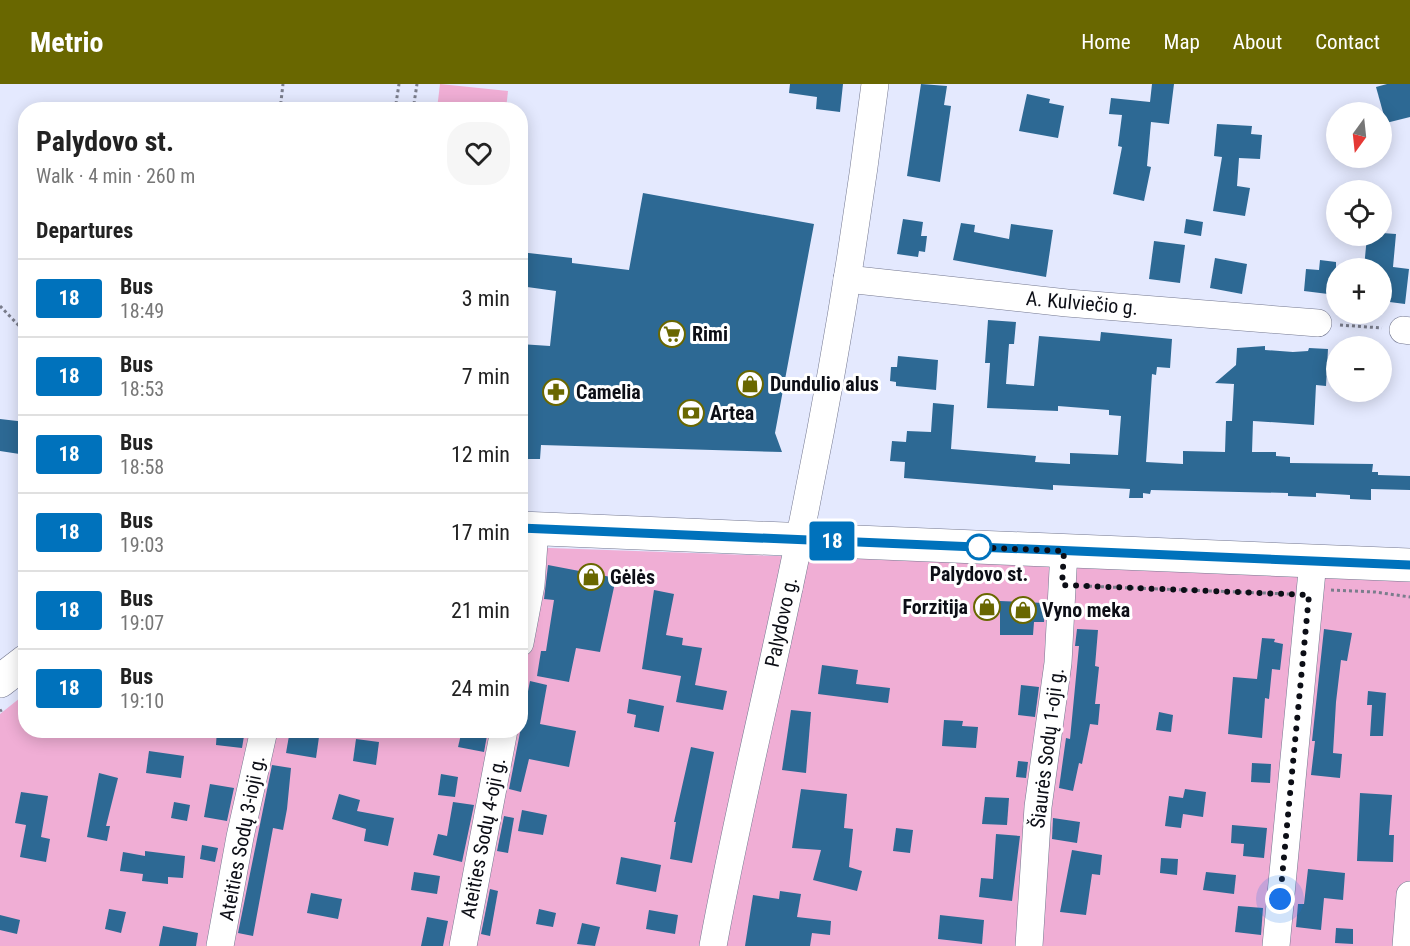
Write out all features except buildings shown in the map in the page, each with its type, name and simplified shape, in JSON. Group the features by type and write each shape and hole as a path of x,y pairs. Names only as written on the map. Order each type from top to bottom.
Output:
{"main road":[{"path":"528,528 1410,565"},
{"path":"1,701 18,674"}],"street":[{"name":"Palydovo g.","path":"713,946 732,843 799,539 860,208 875,84"},
{"name":"A. Kulviečio g.","path":"847,279 1067,303 1318,322"},
{"name":"Šiaurės Sodų 1-oji g.","path":"1029,946 1038,807 1058,663 1064,551"},
{"path":"1275,946 1313,561"},
{"name":"Ateities Sodų 3-ioji g.","path":"220,946 240,837 262,738"},
{"name":"Ateities Sodų 4-oji g.","path":"463,946 502,738"},
{"path":"1406,946 1410,895"}],"path":[{"path":"281,102 283,84"},
{"path":"396,102 399,84"},
{"path":"414,102 417,84"},
{"path":"0,306 18,325"},
{"path":"1318,322 1407,330"},
{"path":"1062,585 1309,595 1332,590 1375,592 1410,597"}],"shaded area":[{"path":"440,84 508,91 507,102 438,102"},
{"path":"528,547 1410,578 1410,946 0,946 0,714 18,700 18,738 528,738"}],"bus line":[{"name":"18","path":"528,528 1410,565"}],"place":[{"name":"Rimi","path":"672,334"},
{"name":"Dundulio alus","path":"750,384"},
{"name":"Camelia","path":"556,392"},
{"name":"Artea","path":"691,413"},
{"name":"Palydovo st.","path":"979,547"},
{"name":"Gėlės","path":"591,577"},
{"name":"Forzitija","path":"987,607"},
{"name":"Vyno meka","path":"1023,610"}],"route":[{"path":"979,547 970,547 1064,551 1062,585 1309,595 1280,899"}]}
